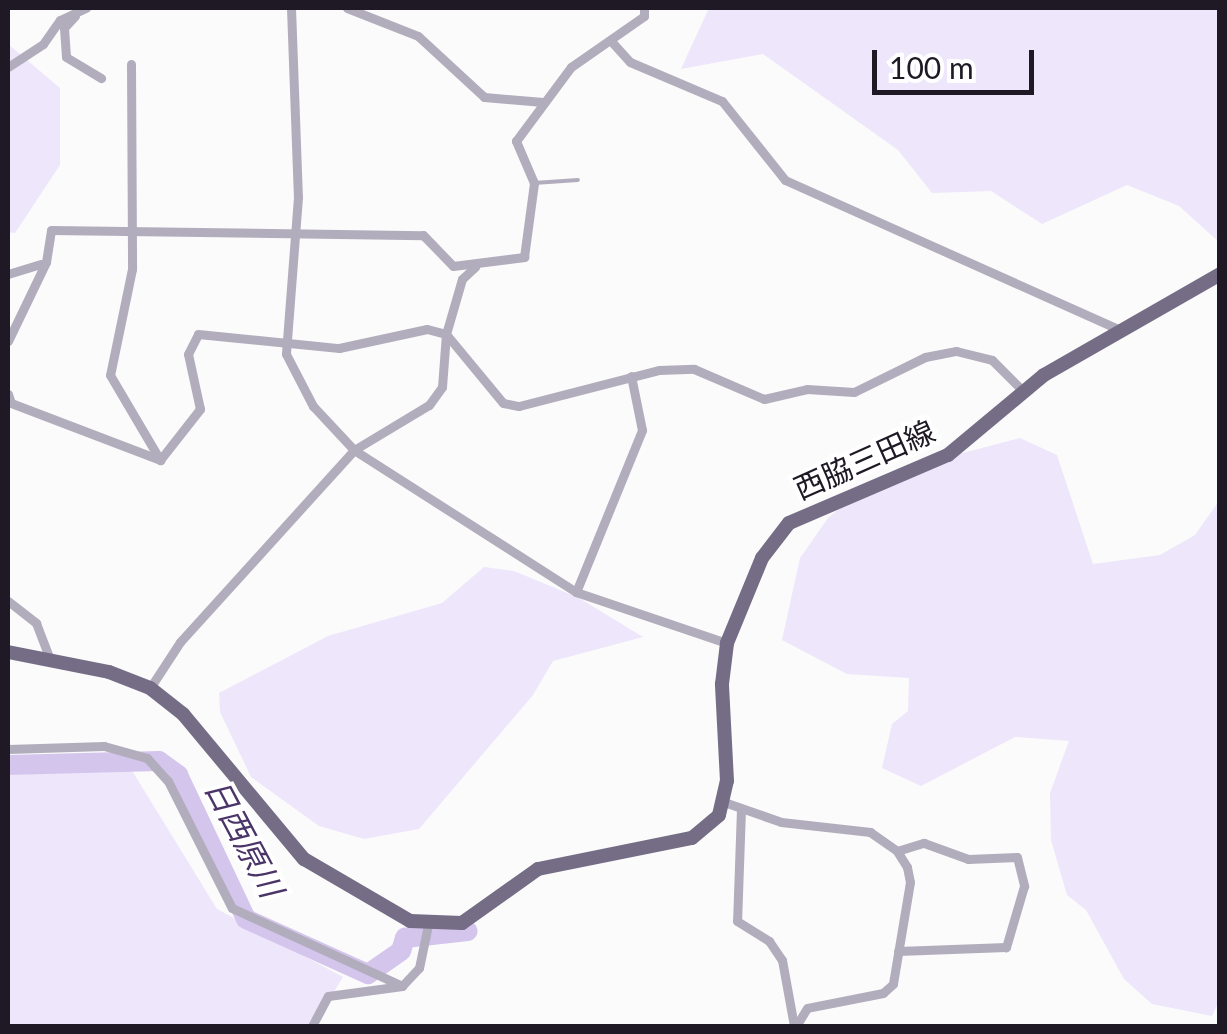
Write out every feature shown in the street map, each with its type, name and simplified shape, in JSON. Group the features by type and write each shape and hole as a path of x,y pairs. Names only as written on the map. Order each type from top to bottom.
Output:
{"main road":[{"name":"西脇三田線","path":"724,802 727,643 768,548 789,523 948,455 1024,390 1220,274"},
{"path":"8,652 150,688 183,714 304,859 390,911 428,926 473,917 538,869 692,838 707,829 724,802"}],"street":[{"path":"64,8 83,9"},
{"path":"291,8 295,233 286,344 293,377 354,450 576,592 727,643"},
{"path":"347,8 418,36 484,97 543,102"},
{"path":"8,341 49,251 51,230 423,235 453,266 475,267 524,256 534,184 516,141 572,67 644,16 644,8"},
{"path":"8,67 83,9"},
{"path":"83,9 64,28 62,44 66,57 100,78"},
{"path":"612,42 630,62 722,101 785,180 1122,331"},
{"path":"132,64 130,290 110,375 160,460"},
{"path":"8,274 33,272 49,251"},
{"path":"150,688 180,642 354,450 429,405 442,387 446,334 462,280 475,267"},
{"path":"160,460 200,409 191,339 198,334 339,348 427,329 446,334 503,403 519,406 631,376 694,370 776,400 807,389 854,392 925,357 956,351 992,360 1024,390"},
{"path":"576,592 642,430 631,376"},
{"path":"8,394 11,404 160,460"},
{"path":"8,601 36,623 50,660"},
{"path":"8,749 104,746 147,758 168,781 232,908 402,986"},
{"path":"724,802 781,822 852,826 898,850 924,844 968,860 1017,858 1024,886 1006,948 898,951"},
{"path":"742,809 737,921 769,941 782,960 795,1026"},
{"path":"795,1026 807,1008 884,994 893,984 910,882 898,850"},
{"path":"312,1026 328,996 402,986 418,968 428,926"}],"lane":[{"path":"534,184 578,180"}],"shaded area":[{"path":"709,8 1219,8 1219,242 1179,206 1127,185 1042,224 991,191 932,193 898,150 763,54 681,69"},
{"path":"8,44 60,88 60,165 15,233 8,232"},
{"path":"1020,438 1057,455 1093,564 1160,555 1195,535 1219,501 1220,999 1212,1016 1152,1004 1124,979 1086,910 1067,895 1051,840 1050,793 1069,741 1015,737 921,786 882,768 892,724 908,711 909,678 847,674 782,640 800,558 828,518 858,493 940,459"},
{"path":"484,567 514,571 579,598 643,637 553,661 533,695 419,829 364,839 319,826 251,777 220,712 219,693 328,636 442,603"},
{"path":"131,769 217,909 343,977 313,1026 8,1026 8,775"}],"waterway":[{"name":"日西原川","path":"8,765 159,761 178,775 246,919 368,974 401,951 405,938 468,931"}]}
